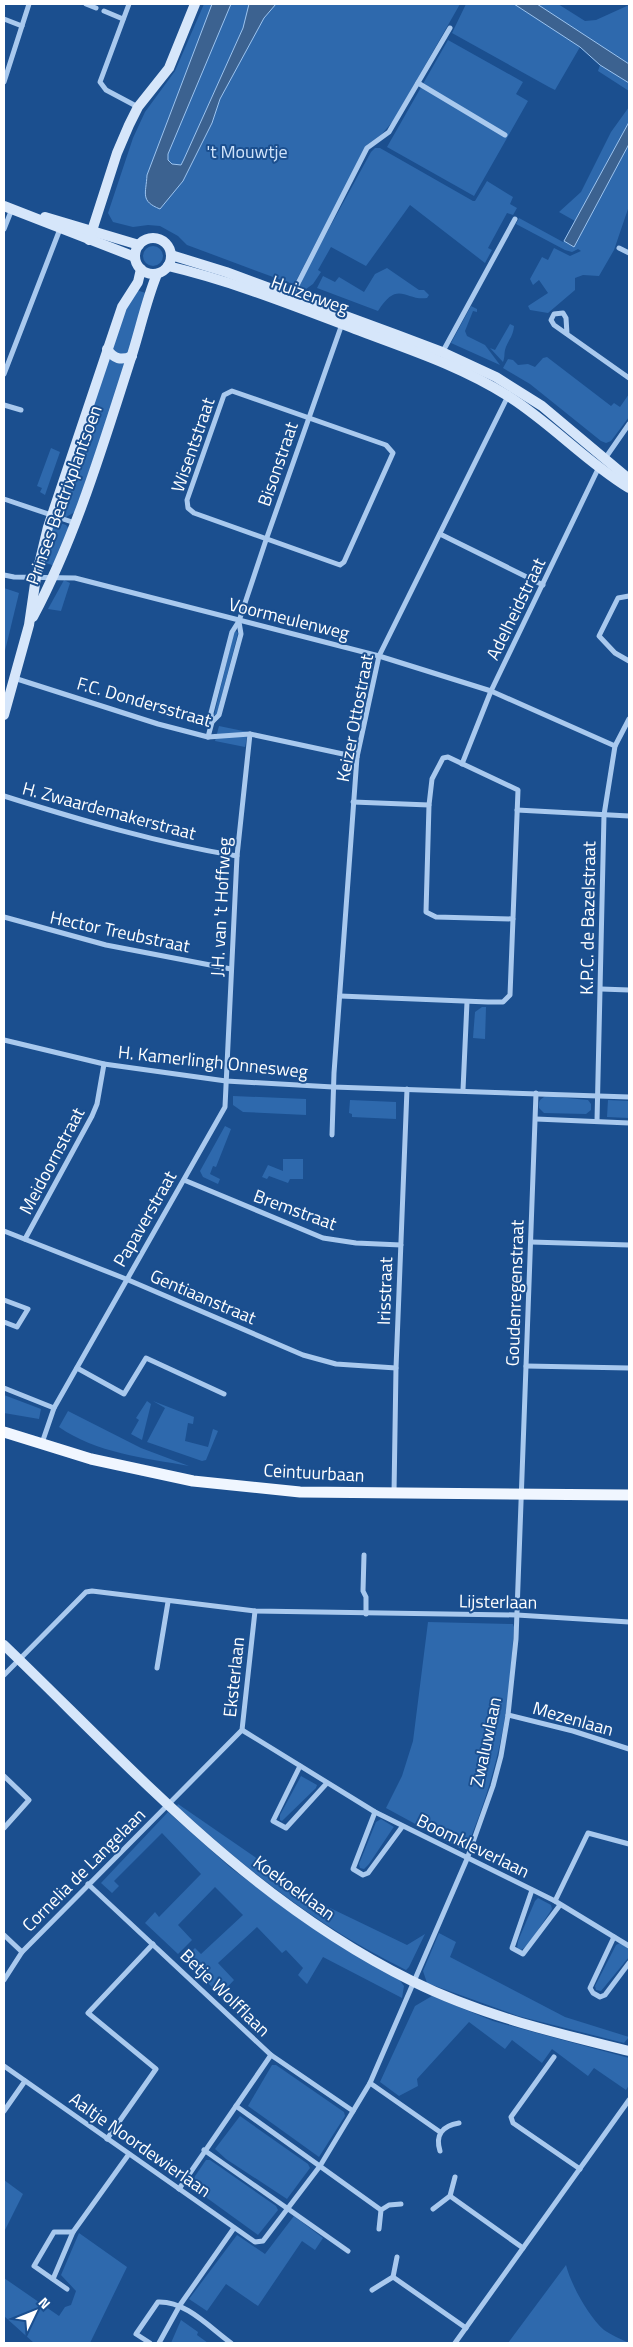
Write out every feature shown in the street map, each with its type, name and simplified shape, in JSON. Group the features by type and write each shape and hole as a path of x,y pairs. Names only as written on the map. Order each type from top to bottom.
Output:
{"main road":[{"name":"Ceintuurbaan","path":"4,1432 91,1459 193,1482 300,1492 629,1495"}],"street":[{"path":"4,82 29,4"},
{"path":"86,4 96,8"},
{"path":"129,4 100,82 106,90 138,107"},
{"path":"89,240 117,153 138,107 169,68 196,4"},
{"path":"104,11 123,19"},
{"path":"4,19 22,26"},
{"name":"Huizerweg","path":"291,297 367,148 389,132 450,28"},
{"path":"418,83 505,135"},
{"path":"8,207 140,245"},
{"path":"4,229 8,207"},
{"path":"8,207 135,257 141,269 148,274 157,274 168,266 171,255 165,243 159,240 145,240 140,245 135,257"},
{"path":"440,356 515,218"},
{"path":"4,374 60,229"},
{"path":"619,248 629,254"},
{"name":"Huizerweg","path":"171,255 226,272 291,297 344,321"},
{"name":"Huizerweg","path":"168,266 223,281 344,321 496,378 549,412 629,488"},
{"name":"Prinses Beatrixplantsoen","path":"29,625 36,577 51,515 122,307 138,282 141,269"},
{"name":"Prinses Beatrixplantsoen","path":"29,625 54,578 75,523 132,356 157,274"},
{"name":"Bisonstraat","path":"239,621 308,418 344,321"},
{"path":"568,334 629,378"},
{"path":"107,349 111,356 118,359 132,356"},
{"name":"Huizerweg","path":"440,356 508,396 602,463 629,479"},
{"name":"Wisentstraat","path":"232,391 308,418 386,444 393,454 344,562 340,565 194,513 188,508 187,500 224,395 232,391"},
{"path":"508,396 512,391 519,391"},
{"name":"Keizer Ottostraat","path":"333,1087 357,757 379,656 508,396"},
{"path":"4,405 21,410"},
{"name":"Adelheidstraat","path":"462,764 491,691 542,584 602,463 629,424"},
{"path":"4,499 75,523"},
{"path":"440,534 542,584"},
{"name":"Voormeulenweg","path":"4,575 75,578 379,656 491,691 615,746"},
{"path":"629,596 618,598 599,636 615,653 629,661"},
{"path":"212,722 219,715 241,634 239,621"},
{"path":"208,737 212,722 211,712 232,632 239,621"},
{"path":"4,715 29,625"},
{"name":"F.C. Dondersstraat","path":"13,678 158,724 208,737 250,734 357,757"},
{"name":"K.P.C. de Bazelstraat","path":"597,1121 604,815 615,746 629,719"},
{"name":"J.H. van 't Hoffweg","path":"226,1081 237,856 250,734"},
{"path":"340,996 503,1002 510,995 518,793 515,787 448,757 440,760 432,779 429,805 426,912 436,917 513,919"},
{"name":"H. Zwaardemakerstraat","path":"4,796 104,826 185,847 237,856"},
{"path":"353,802 429,805"},
{"path":"517,810 629,816"},
{"name":"Hector Treubstraat","path":"4,917 106,945 231,969"},
{"path":"601,989 629,990"},
{"path":"463,1090 467,1002"},
{"name":"H. Kamerlingh Onnesweg","path":"4,1040 104,1064 226,1081 333,1087 629,1097"},
{"name":"Meidoornstraat","path":"25,1239 92,1116 97,1104 104,1064"},
{"name":"Papaverstraat","path":"42,1444 54,1408 225,1107 226,1081"},
{"path":"332,1135 333,1087"},
{"name":"Irisstraat","path":"394,1494 396,1368 407,1089"},
{"name":"Goudenregenstraat","path":"522,1494 536,1093"},
{"path":"536,1119 629,1122"},
{"name":"Bremstraat","path":"184,1180 323,1238 356,1244 401,1245"},
{"name":"Gentiaanstraat","path":"4,1231 126,1279 303,1355 336,1364 396,1368"},
{"path":"531,1242 629,1245"},
{"path":"4,1300 28,1309 17,1327 4,1322"},
{"path":"77,1368 124,1394 146,1358 224,1394"},
{"path":"526,1366 629,1368"},
{"path":"4,1388 54,1408"},
{"name":"Zwaluwlaan","path":"263,2241 320,2166 370,2082 467,1859 493,1786 508,1716 516,1639 522,1494"},
{"path":"364,1555 363,1591 366,1597 366,1614"},
{"name":"Lijsterlaan","path":"19,1660 86,1592 92,1591 168,1602 255,1611 517,1615 629,1622"},
{"path":"157,1668 168,1602"},
{"name":"Eksterlaan","path":"168,1806 242,1730 255,1611"},
{"name":"Koekoeklaan","path":"4,1645 168,1806 213,1847 263,1888 329,1933 413,1982 483,2010 546,2030 629,2052"},
{"path":"4,1675 19,1660"},
{"name":"Mezenlaan","path":"508,1716 573,1731 629,1749"},
{"name":"Boomkleverlaan","path":"242,1730 375,1812 554,1901 629,1946"},
{"path":"300,1766 273,1821 286,1828 327,1783"},
{"path":"4,1776 29,1800 4,1828"},
{"name":"Cornelia de Langelaan","path":"4,1980 22,1952 168,1806"},
{"name":"Boomkleverlaan","path":"375,1812 353,1869 364,1875 368,1873 402,1827"},
{"path":"554,1901 588,1833 629,1844"},
{"name":"Betje Wolfflaan","path":"88,1884 271,2055 353,2110"},
{"name":"Boomkleverlaan","path":"532,1890 512,1948 523,1954 560,1905"},
{"path":"4,1935 22,1952"},
{"path":"614,1936 590,1988 593,1994 600,1997 605,1995 629,1963"},
{"path":"107,2139 156,2068 88,2013 153,1944"},
{"path":"179,2189 271,2055"},
{"path":"554,2057 511,2117 513,2123 580,2169"},
{"name":"Aaltje Noordewierlaan","path":"4,2066 234,2228 255,2242 263,2241"},
{"path":"4,2112 24,2081"},
{"path":"370,2082 440,2132"},
{"path":"455,2343 629,2100"},
{"path":"236,2106 381,2210"},
{"path":"440,2151 437,2142 440,2132 449,2125 459,2123"},
{"path":"204,2150 348,2251"},
{"path":"53,2279 73,2232 129,2154"},
{"path":"433,2209 450,2196 455,2178"},
{"path":"450,2196 523,2248"},
{"path":"379,2229 378,2221 381,2210 390,2205 401,2204"},
{"path":"159,2343 180,2305 234,2228"},
{"path":"67,2289 34,2266 54,2232 73,2232"},
{"path":"372,2290 393,2277 397,2257"},
{"path":"393,2277 466,2328"},
{"path":"150,2343 136,2334 158,2302 180,2305 231,2343"}],"green space":[{"name":"'t Mouwtje","path":"204,4 460,4 394,120 382,134 367,145 296,281 292,284 187,245 178,236 160,226 133,227 113,222 108,213 133,138 145,112 175,71"},
{"path":"466,4 558,4 585,21 596,20 629,5 629,91 598,71 600,65 580,47 555,90 549,87 452,33"},
{"path":"448,40 523,82 516,94 528,101 474,196 387,147"},
{"path":"629,107 629,206 614,250 599,276 583,275 575,278 575,290 548,313 530,310 528,306 548,293 539,280 533,285 530,279 542,257 548,260 554,248 570,256 581,251 578,249 572,252 565,250 516,224 519,218 563,242 575,221 559,212 581,192 611,132"},
{"path":"375,148 380,148 473,201 475,201 487,181 513,197 510,204 517,208 513,215 507,213 488,248 492,250 485,263 410,205 366,266 331,247 318,270 321,272 313,284 306,289 297,287 371,152"},
{"path":"153,246 160,249 163,256 160,263 153,266 146,263 143,256 146,249"},
{"path":"387,268 419,290 424,290 429,295 427,298 396,294 385,301 378,311 317,288 323,276 335,282 339,277 364,292 375,274"},
{"path":"136,290 146,293 128,355 123,357 111,349 125,310"},
{"path":"471,306 477,309 477,312 473,311 465,331 467,336 485,345 500,365 451,343"},
{"path":"510,324 514,326 506,347 503,362 490,348 495,350"},
{"path":"109,357 127,362 75,512 66,517 58,512"},
{"path":"547,357 611,406 614,403 620,407 629,394 629,417 611,441 606,443 601,441 530,384 503,368 508,359 513,360 518,365 528,364 535,367 543,358"},
{"path":"51,448 60,452 45,495 40,492 42,488 37,486"},
{"path":"57,522 66,525 69,529 55,566 43,562 53,524"},
{"path":"64,580 70,583 61,611 48,609"},
{"path":"4,588 19,593 4,655"},
{"path":"234,632 238,633 217,714 214,715"},
{"path":"219,726 248,732 245,747 215,741"},
{"path":"482,1007 486,1007 485,1039 473,1038 475,1012"},
{"path":"233,1096 306,1099 306,1115 243,1112 233,1105"},
{"path":"546,1096 588,1100 591,1104 591,1110 586,1114 544,1113 539,1108 539,1102"},
{"path":"350,1100 396,1102 396,1119 352,1117 352,1114 349,1113"},
{"path":"608,1100 629,1101 629,1118 607,1117"},
{"path":"225,1126 231,1129 216,1167 213,1166 210,1174 220,1179 218,1184 203,1177 200,1171"},
{"path":"283,1159 303,1159 303,1179 290,1179 288,1183 269,1176 267,1179 262,1177 268,1165 283,1171"},
{"path":"4,1395 41,1409 39,1419 4,1413"},
{"path":"147,1401 151,1404 142,1440 131,1434 139,1420 136,1418"},
{"path":"153,1401 194,1417 193,1424 188,1423 185,1441 208,1447 213,1429 218,1431 206,1460 202,1461 147,1442 165,1408"},
{"path":"68,1411 141,1448 189,1466 105,1449 73,1436 59,1427"},
{"path":"428,1622 513,1624 514,1627 511,1669 503,1729 495,1765 465,1851 386,1808 402,1776 413,1741"},
{"path":"301,1776 317,1785 316,1788 282,1821 280,1820 280,1815"},
{"path":"178,1804 326,1906 407,1945 425,1934 409,1967 406,1970 374,1953 343,1935 285,1896 230,1853 177,1806"},
{"path":"168,1812 231,1868 298,1918 399,1979 404,1986 402,1998 323,1957 307,1984 298,1975 303,1968 286,1950 282,1953 257,1927 218,1963 234,1980 220,1995 184,1959 195,1948 201,1954 243,1915 215,1887 178,1925 192,1940 178,1954 145,1923 155,1912 159,1917 201,1874 162,1833 114,1881 119,1886 112,1893 101,1883"},
{"path":"381,1819 394,1827 369,1864 364,1869 360,1868 359,1864 376,1822"},
{"path":"538,1898 551,1905 552,1909 528,1945 520,1951 517,1949 518,1941"},
{"path":"439,1933 456,1942 450,1957 565,2017 629,2037 624,2043 518,2016 427,1983 423,1971"},
{"path":"620,1943 629,1949 629,1957 601,1991 596,1990 595,1986 616,1945"},
{"path":"432,1996 493,2021 629,2058 629,2085 626,2090 594,2068 588,2076 552,2049 542,2063 512,2040 505,2049 469,2022 417,2079 418,2086 399,2096 380,2082 415,2006"},
{"path":"272,2065 276,2065 344,2112 345,2116 319,2157 248,2106"},
{"path":"240,2116 308,2164 310,2168 287,2199 226,2159 215,2149"},
{"path":"206,2160 210,2160 276,2206 278,2210 258,2235 189,2185"},
{"path":"4,2180 23,2194 4,2232"},
{"path":"294,2216 323,2238 315,2250 302,2241 258,2306 226,2284 207,2311 189,2299 237,2235 265,2254"},
{"path":"79,2233 127,2267 90,2343 34,2343 4,2316 4,2278 59,2316 65,2307 71,2305 76,2291 61,2275"},
{"path":"566,2265 576,2291 592,2317 604,2330 629,2343 508,2343"},
{"path":"181,2320 198,2332 197,2335 208,2343 171,2343"}],"shaded area":[{"path":"212,4 231,4 168,154 168,160 172,164 181,165 184,159 243,28 249,4 276,4 264,18 220,99 212,123 183,181 160,209 147,200 145,192 147,175"},
{"path":"514,4 537,4 629,64 629,83 600,65 580,47"},
{"path":"629,122 629,144 574,247 564,241"}]}
